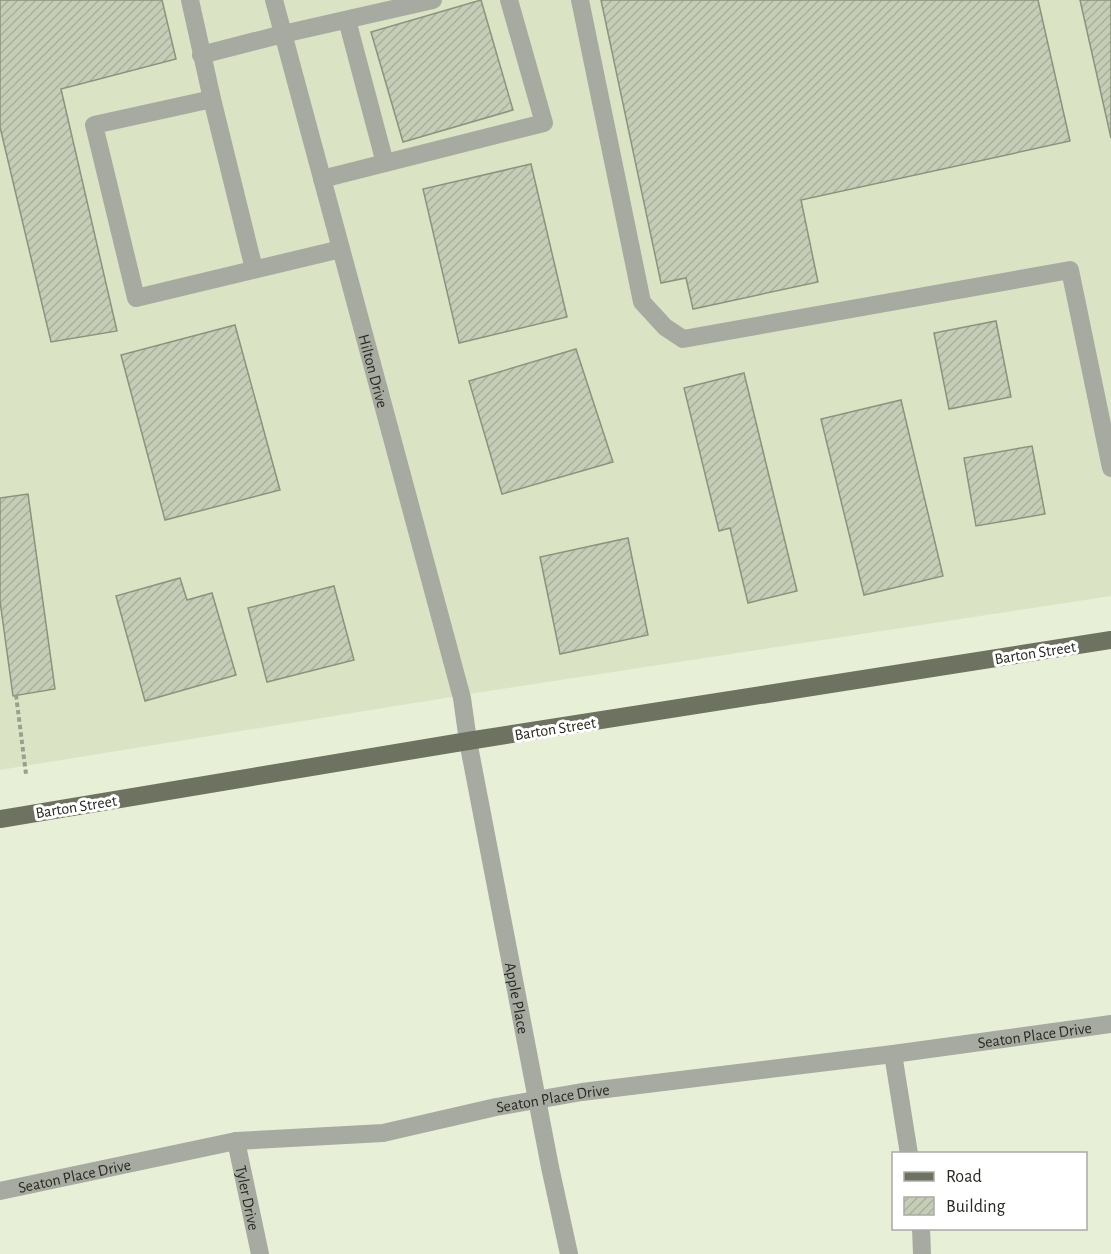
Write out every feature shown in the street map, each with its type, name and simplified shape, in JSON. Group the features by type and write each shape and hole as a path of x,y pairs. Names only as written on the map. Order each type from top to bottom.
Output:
{"main road":[{"name":"Barton Street","path":"0,819 468,741 1111,640"}],"street":[{"path":"190,0 201,55 254,269"},
{"name":"Hilton Drive","path":"274,0 462,698 468,741"},
{"path":"201,55 433,0"},
{"path":"322,179 544,123 509,0"},
{"path":"580,0 642,302 665,327 683,339 1070,270 1111,468"},
{"path":"347,20 385,163"},
{"path":"212,99 94,126 136,298 341,249"},
{"name":"Apple Place","path":"468,741 568,1254"},
{"name":"Seaton Place Drive","path":"0,1191 236,1141 383,1133 496,1107 593,1091 1111,1024"},
{"path":"893,1054 909,1152"},
{"name":"Tyler Drive","path":"236,1141 260,1254"},
{"path":"921,1230 922,1254"}],"path":[{"path":"16,695 26,774"}],"shaded area":[{"path":"0,0 1111,0 1111,596 482,692 0,770"}],"building":[{"path":"0,0 162,0 176,59 61,89 117,331 51,342 0,127"},
{"path":"481,0 513,110 403,142 371,32"},
{"path":"601,0 1038,0 1070,141 801,200 818,282 693,309 686,278 661,283"},
{"path":"1080,0 1111,0 1111,138"},
{"path":"531,164 567,317 459,343 423,189"},
{"path":"996,321 1011,397 949,409 934,333"},
{"path":"235,325 280,490 165,520 121,355"},
{"path":"576,349 613,462 502,494 469,381"},
{"path":"744,373 797,591 748,603 730,528 719,531 684,388"},
{"path":"901,400 943,576 864,595 821,419"},
{"path":"1032,446 1045,514 976,526 964,458"},
{"path":"28,494 55,689 13,696 0,601 0,498"},
{"path":"628,538 648,635 560,654 540,557"},
{"path":"180,578 187,600 212,593 236,675 145,701 116,596"},
{"path":"334,586 354,660 267,682 248,608"}]}
